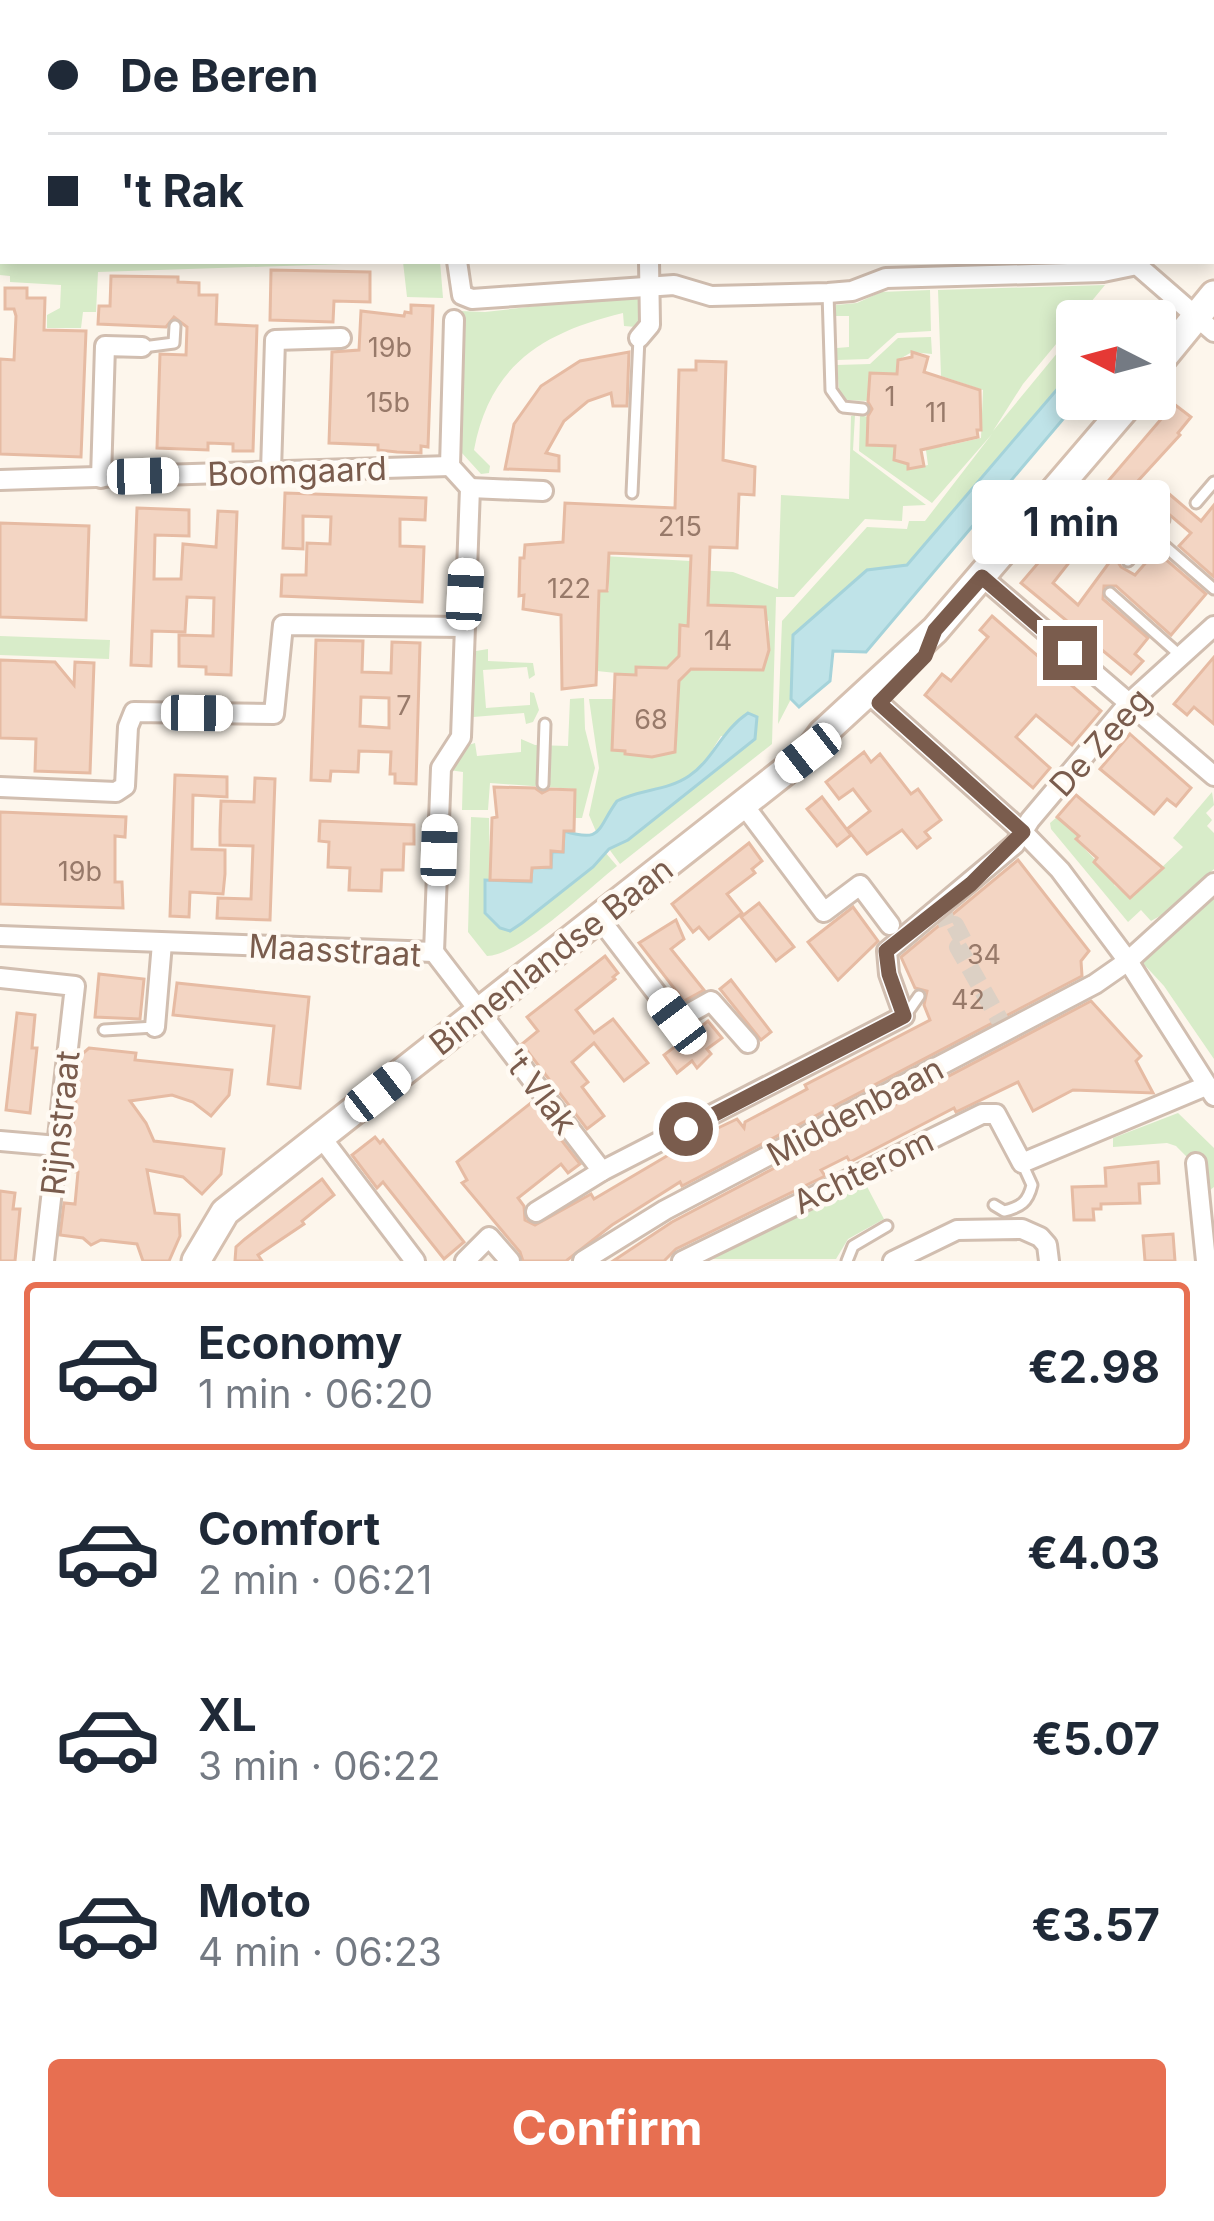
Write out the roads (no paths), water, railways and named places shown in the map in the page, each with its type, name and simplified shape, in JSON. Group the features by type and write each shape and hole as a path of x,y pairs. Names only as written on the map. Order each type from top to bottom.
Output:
{"street":[{"path":"457,264 462,296 472,299 680,285 711,296 828,293 852,291 908,269 1103,272 1134,264"},
{"path":"638,338 650,325 650,264"},
{"path":"1139,264 1209,317"},
{"path":"1176,348 1209,317"},
{"path":"1176,360 1209,317"},
{"path":"434,952 441,768 461,737 470,488 450,466 454,320"},
{"path":"272,471 274,340 341,338"},
{"path":"101,478 105,346 142,347"},
{"name":"Binnenlandse Baan","path":"196,1261 225,1212 808,753 822,734 874,698 911,648 935,630 1115,420"},
{"name":"Boomgaard","path":"0,480 450,466"},
{"path":"470,488 543,491"},
{"path":"982,577 1214,776"},
{"path":"0,788 116,792 125,786 128,727 134,712 274,714 284,625 464,627"},
{"name":"De Zeeg","path":"904,1016 886,951 924,927 987,870 1129,704 1214,626"},
{"path":"874,698 1060,870 1210,1091 1022,1163"},
{"path":"742,804 824,912 860,885 890,925"},
{"name":"Middenbaan","path":"583,1261 665,1210 1121,966 1214,883"},
{"path":"599,917 677,1021 712,1000 748,1043"},
{"name":"Maasstraat","path":"0,936 434,952 478,1012"},
{"path":"155,1027 162,943"},
{"name":"Rijnstraat","path":"0,978 75,986 44,1261"},
{"name":"'t Vlak","path":"478,1012 602,1171"},
{"path":"536,1212 602,1171 904,1016"},
{"name":"Achterom","path":"682,1261 982,1114 996,1114 1022,1163"},
{"path":"321,1138 415,1261"},
{"path":"0,1141 58,1146"},
{"path":"1196,1162 1206,1261"},
{"path":"893,1261 957,1230 1022,1229 1040,1237 1049,1261"},
{"path":"465,1261 489,1237 510,1261"}],"lane":[{"path":"828,293 832,393 843,406 863,409"},
{"path":"142,347 174,343 175,326"},
{"path":"632,493 638,338"},
{"path":"1196,502 1214,482"},
{"path":"1129,561 1164,520"},
{"path":"1151,535 1214,590"},
{"path":"1110,593 1182,656"},
{"path":"543,784 545,724"},
{"path":"904,1016 919,996"},
{"path":"104,1030 155,1027"},
{"path":"994,1204 1004,1210 1019,1208 1029,1198 1032,1184 1022,1163"},
{"path":"847,1261 853,1246 887,1226"}],"water":[{"path":"1056,391 1056,420 1062,420 866,652 833,651 830,681 799,707 791,699 793,635 867,570 907,565"},
{"path":"748,713 757,717 755,739 628,840 609,849 522,923 510,931 485,913 485,880 531,882 532,867 551,868 552,852 563,852 564,831 592,834 617,801 689,776"}],"tunnel":[{"path":"941,908 949,928 955,925 965,944 958,947 1006,1031"}]}
